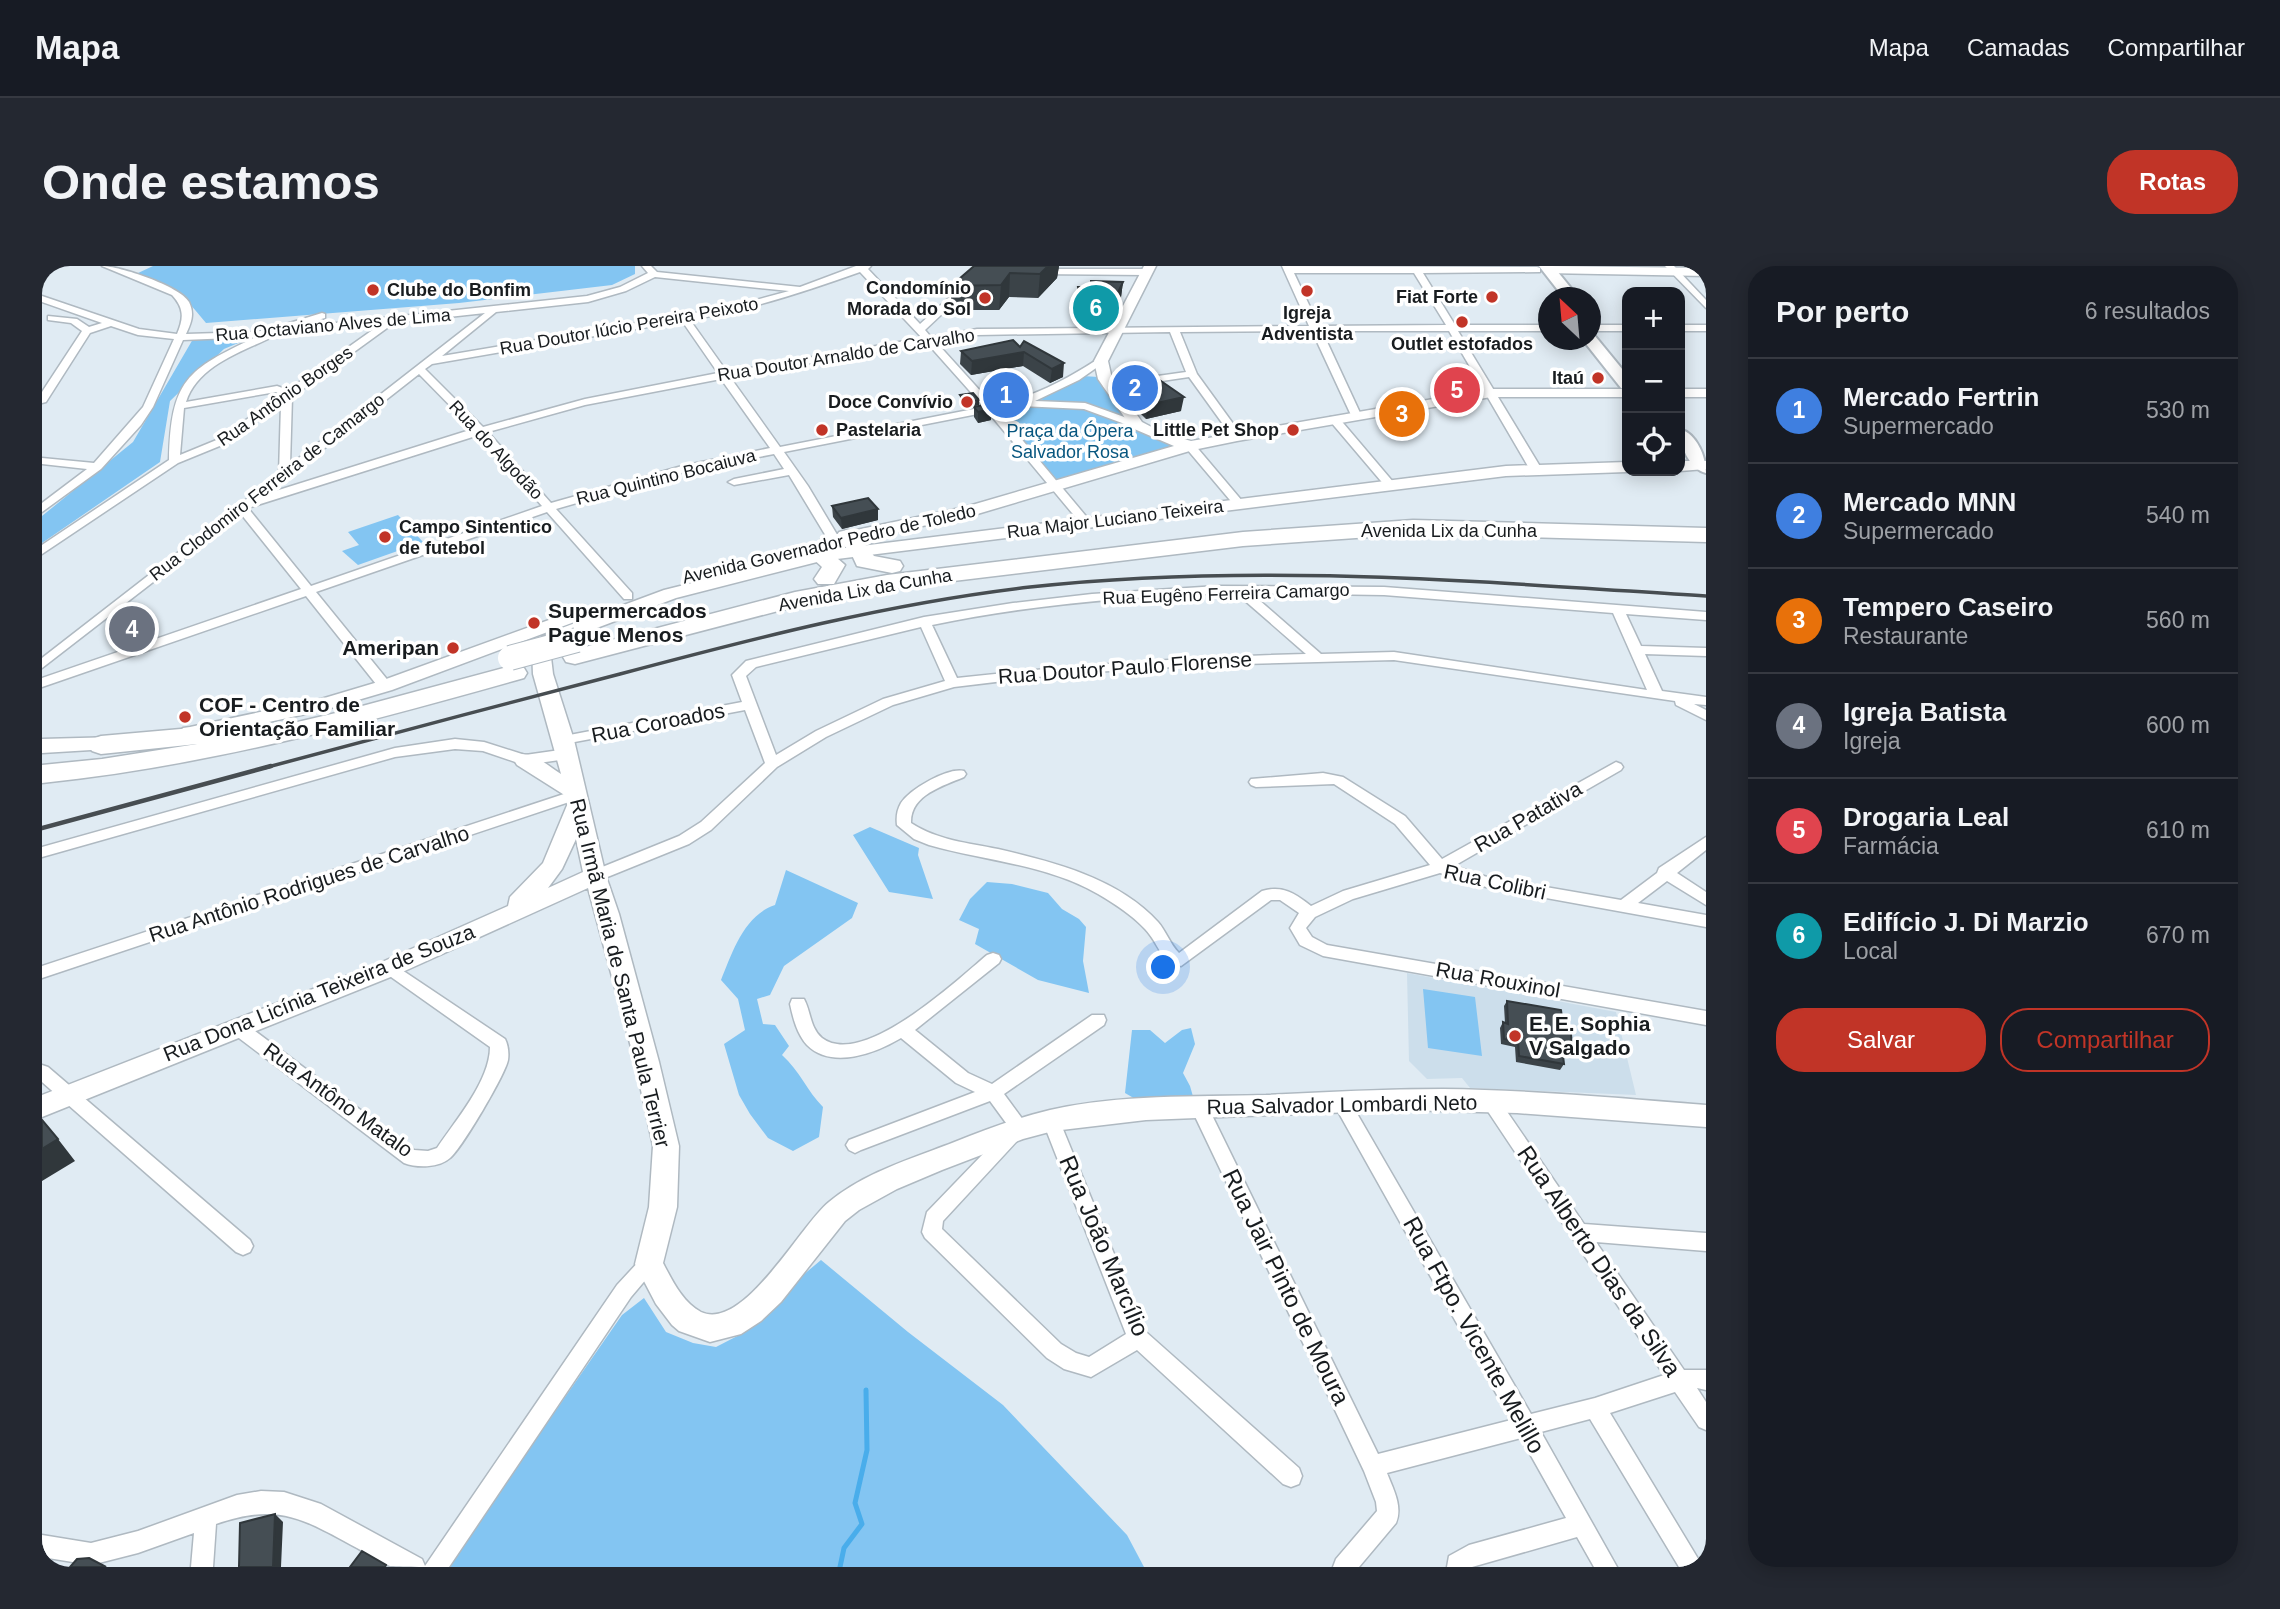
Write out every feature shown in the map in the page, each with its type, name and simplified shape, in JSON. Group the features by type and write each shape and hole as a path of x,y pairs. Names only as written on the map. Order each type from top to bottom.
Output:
{"highway":[{"name":"Avenida Lix da Cunha","path":"576,649 754,594 839,553 892,566 976,553 1159,532 1307,521 1479,519 1706,526"},
{"name":"Avenida Lix da Cunha","path":"42,756 138,749 240,732 576,649 887,582 1286,535 1413,527 1706,535"},
{"path":"1539,530 1706,550"},
{"path":"839,553 863,559 869,564 892,566"},
{"name":"Avenida Lix da Cunha","path":"42,774 201,755 319,727 513,665"},
{"path":"268,725 324,704"},
{"path":"101,745 240,732"}],"main road":[{"path":"1542,268 1672,269 1706,272"},
{"path":"1542,268 1552,287"},
{"path":"1542,268 1561,287"},
{"path":"1148,269 1101,361 1108,386 1137,425 1158,436 1191,446"},
{"path":"1601,339 1622,361"},
{"path":"1601,343 1622,377"},
{"name":"Avenida Governador Pedro de Toledo","path":"42,746 101,745 231,726 324,704 385,686 684,577 839,553 968,511 1191,446 1491,393 1622,393"},
{"path":"1685,393 1706,393"},
{"path":"1685,446 1694,467"},
{"name":"Rua Major Luciano Teixeira","path":"541,649 558,636 610,615 728,578 839,553 1535,468 1622,467"},
{"name":"Rua Major Luciano Teixeira","path":"610,615 684,577"},
{"name":"Rua Irmã Maria de Santa Paula Terrier","path":"541,649 543,674 566,747 595,876 608,914 666,1146 663,1208 649,1264"},
{"path":"487,924 516,906 549,875 559,856 577,797 524,760"},
{"name":"Rua Dona Licínia Teixeira de Souza","path":"42,1105 390,968 595,876"},
{"path":"487,924 575,898 589,900 608,914"},
{"name":"Rua Salvador Lombardi Neto","path":"649,1264 666,1295 689,1321 710,1330 727,1326 749,1313 787,1276 836,1212 873,1189 1020,1128 1124,1110 1404,1100 1491,1102 1706,1116"}],"street":[{"path":"42,509 97,467 124,439 148,407 188,319 184,302 174,293 106,266"},
{"path":"863,267 1057,486 1086,523"},
{"name":"Rua Doutor lúcio Pereira Peixoto","path":"424,365 738,308 802,290 863,267"},
{"path":"1356,415 1287,268 1542,268"},
{"path":"651,269 802,290"},
{"name":"Rua Octaviano Alves de Lima","path":"42,299 138,331 180,337 274,333 493,311 600,296 623,289 651,269"},
{"path":"1024,272 1148,269"},
{"path":"1416,269 1535,468"},
{"path":"1672,269 1706,305"},
{"path":"920,329 990,270"},
{"path":"46,319 71,309"},
{"name":"Rua Clodomiro Ferreira de Camargo","path":"42,664 493,311"},
{"path":"174,461 178,399 197,374 218,359 297,321 321,316"},
{"path":"684,318 791,471 839,553"},
{"path":"46,319 74,321 87,331"},
{"name":"Rua Antônio Borges","path":"42,551 174,461 223,441 392,321"},
{"path":"42,400 87,331 110,323"},
{"name":"Rua Doutor Arnaldo de Carvalho","path":"242,506 481,431 585,402 928,338 977,332 1117,329 1538,328"},
{"path":"1601,329 1622,328"},
{"path":"1685,328 1706,328"},
{"path":"1174,329 1192,374 1237,436"},
{"path":"1021,403 1101,361"},
{"name":"Rua do Algodão","path":"424,365 628,596"},
{"path":"1108,386 1192,374"},
{"path":"178,406 277,389 287,394 284,475"},
{"path":"1021,403 1085,406 1137,425"},
{"name":"Rua Quintino Bocaiuva","path":"42,683 550,507 685,468 1021,403"},
{"path":"1334,419 1390,485"},
{"path":"1191,446 1239,504"},
{"path":"42,463 67,461 97,467"},
{"path":"734,482 791,471"},
{"path":"242,506 306,590 385,686"},
{"path":"1241,591 1316,656"},
{"name":"Rua Eugêno Ferreira Camargo","path":"751,705 739,675 751,664 924,621 1096,598 1241,591 1382,591 1706,616"},
{"path":"1618,611 1657,696"},
{"path":"924,621 953,683"},
{"path":"1635,650 1706,652"},
{"name":"Rua Doutor Paulo Florense","path":"595,876 684,840 706,826 772,764 853,717 888,702 953,683 1063,670 1316,656 1394,656 1423,658 1676,699 1706,701"},
{"path":"1676,699 1706,716"},
{"path":"751,705 772,764"},
{"name":"Rua Coroados","path":"524,760 566,747 751,705"},
{"path":"42,852 395,752 468,744 524,760"},
{"name":"Rua Patativa","path":"1440,867 1616,767"},
{"path":"959,774 910,800 904,810 904,825 934,841 1059,869 1084,879 1149,922 1174,958 1181,960 1267,895 1277,892 1289,896 1309,913"},
{"path":"1256,782 1323,778 1338,780 1400,820 1440,867"},
{"name":"Rua Antônio Rodrigues de Carvalho","path":"42,972 577,797"},
{"path":"1623,907 1664,872 1706,842"},
{"name":"Rua Colibri","path":"1309,913 1376,886 1440,867 1477,880 1706,921"},
{"path":"1664,872 1706,900"},
{"name":"Rua Rouxinol","path":"1309,913 1301,920 1298,928 1306,941 1322,950 1706,1018"},
{"path":"798,1004 805,1030 819,1045 828,1049 856,1050 904,1031 993,959"},
{"name":"Rua Antôno Matalo","path":"237,1027 411,1158 428,1159 443,1154 476,1105 499,1062 499,1044 390,968"},
{"path":"855,1144 993,1093 1098,1020"},
{"path":"904,1031 962,1079 993,1093 1020,1128 934,1218 932,1232 1054,1351 1071,1362 1091,1367 1138,1338"},
{"path":"42,1072 243,1246"},
{"name":"Rua Alberto Dias da Silva","path":"1491,1102 1706,1420"},
{"name":"Rua Ftpo. Vicente Melillo","path":"1342,1103 1606,1567"},
{"name":"Rua Jair Pinto de Moura","path":"1200,1108 1373,1466 1387,1502 1388,1515 1344,1567"},
{"name":"Rua João Marcílio","path":"1052,1122 1138,1338 1291,1475"},
{"path":"1579,1232 1706,1242"},
{"name":"Rua Irmã Maria de Santa Paula Terrier","path":"436,1567 624,1291 649,1264"},
{"path":"1373,1466 1595,1408 1680,1380 1706,1380"},
{"path":"1595,1408 1692,1567"},
{"path":"42,1546 91,1555 138,1542 237,1506 261,1502 284,1503 313,1512 414,1567"},
{"path":"202,1567 206,1517"},
{"path":"1458,1567 1457,1564 1469,1556 1582,1525"}],"shaded area":[{"name":"E. E. Sophia V Salgado","path":"1407,973 1616,1012 1636,1095 1470,1088 1462,1078 1427,1079 1409,1061"}],"green space":[{"name":"Clube do Bonfim","path":"153,266 635,266 635,274 612,285 459,303 206,323 176,291 136,274"},
{"path":"250,338 224,349 170,401 160,462 42,543 42,516 133,442 193,339"},
{"path":"1082,376 1099,377 1126,417 1101,408 1036,399"},
{"name":"Praça da Ópera Salvador Rosa","path":"1068,405 1096,411 1136,426 1150,437 1186,445 1058,481 994,410 1008,406"},
{"name":"Campo Sintentico de futebol","path":"398,515 423,542 358,565 342,551 359,545 348,532"},
{"path":"870,827 919,848 918,855 933,899 889,892 853,835"},
{"path":"786,870 858,903 852,918 784,966 770,995 757,999 763,1024 775,1025 789,1046 782,1055 823,1107 819,1137 793,1151 768,1138 739,1095 724,1044 745,1030 738,999 721,980 747,926 764,910 775,905"},
{"path":"987,882 1012,884 1048,893 1062,909 1079,919 1086,927 1083,961 1089,993 1038,980 975,944 979,929 959,920 970,899"},
{"path":"1423,989 1475,997 1482,1056 1428,1048"},
{"path":"1191,1028 1195,1044 1183,1073 1194,1100 1144,1104 1125,1093 1132,1030 1150,1030 1165,1043 1182,1030"},
{"path":"821,1260 908,1332 1003,1405 1127,1535 1144,1567 447,1567 622,1315 644,1298 666,1332 693,1343 716,1347 749,1330 778,1296"}],"building":[{"path":"974,266 1048,266 1040,274 1010,273 1001,285 951,286"},
{"path":"1091,281 1123,282 1110,309 1081,308 1078,287 1091,287"},
{"path":"1013,340 1020,347 1024,341 1064,363 1052,369 1024,352 972,361 961,351"},
{"path":"1148,372 1184,397 1148,405 1137,394 1142,393 1124,375"},
{"path":"973,393 979,400 966,403 960,395"},
{"path":"988,404 992,409 978,412 974,407"},
{"path":"868,498 878,509 841,518 832,506"},
{"path":"129,607 137,623 125,629 116,611"},
{"path":"1507,1001 1561,1010 1564,1033 1571,1034 1572,1048 1562,1047 1564,1064 1519,1056 1518,1041 1504,1039 1503,1022 1508,1024"},
{"path":"42,1120 58,1139 42,1149"},
{"path":"275,1514 273,1567 239,1567 240,1523"},
{"path":"362,1551 386,1565 385,1567 350,1567"},
{"path":"89,1558 106,1567 70,1567 77,1559"}],"waterway":[{"path":"840,1567 844,1548 862,1524 855,1503 867,1450 866,1390"}],"railway":[{"path":"264,768 772,635 926,602 1030,587 1114,580 1283,575 1453,580 1706,596"},
{"path":"42,828 271,766"}],"place":[{"name":"Clube do Bonfim","path":"373,290"},
{"name":"Igreja Adventista","path":"1307,291"},
{"name":"Fiat Forte","path":"1492,297"},
{"name":"Condomínio Morada do Sol","path":"985,298"},
{"name":"Edifício J. Di Marzio","path":"1096,308"},
{"name":"Outlet estofados","path":"1462,322"},
{"name":"Itaú","path":"1598,378"},
{"name":"Mercado MNN","path":"1135,388"},
{"name":"Drogaria Leal","path":"1457,390"},
{"name":"Mercado Fertrin","path":"1006,395"},
{"name":"Doce Convívio","path":"967,402"},
{"name":"Tempero Caseiro","path":"1402,414"},
{"name":"Pastelaria","path":"822,430"},
{"name":"Little Pet Shop","path":"1293,430"},
{"name":"Campo Sintentico de futebol","path":"385,537"},
{"name":"Supermercados Pague Menos","path":"534,623"},
{"name":"Igreja Batista","path":"132,629"},
{"name":"Ameripan","path":"453,648"},
{"name":"COF - Centro de Orientação Familiar","path":"185,717"},
{"name":"E. E. Sophia V Salgado","path":"1515,1036"}]}
